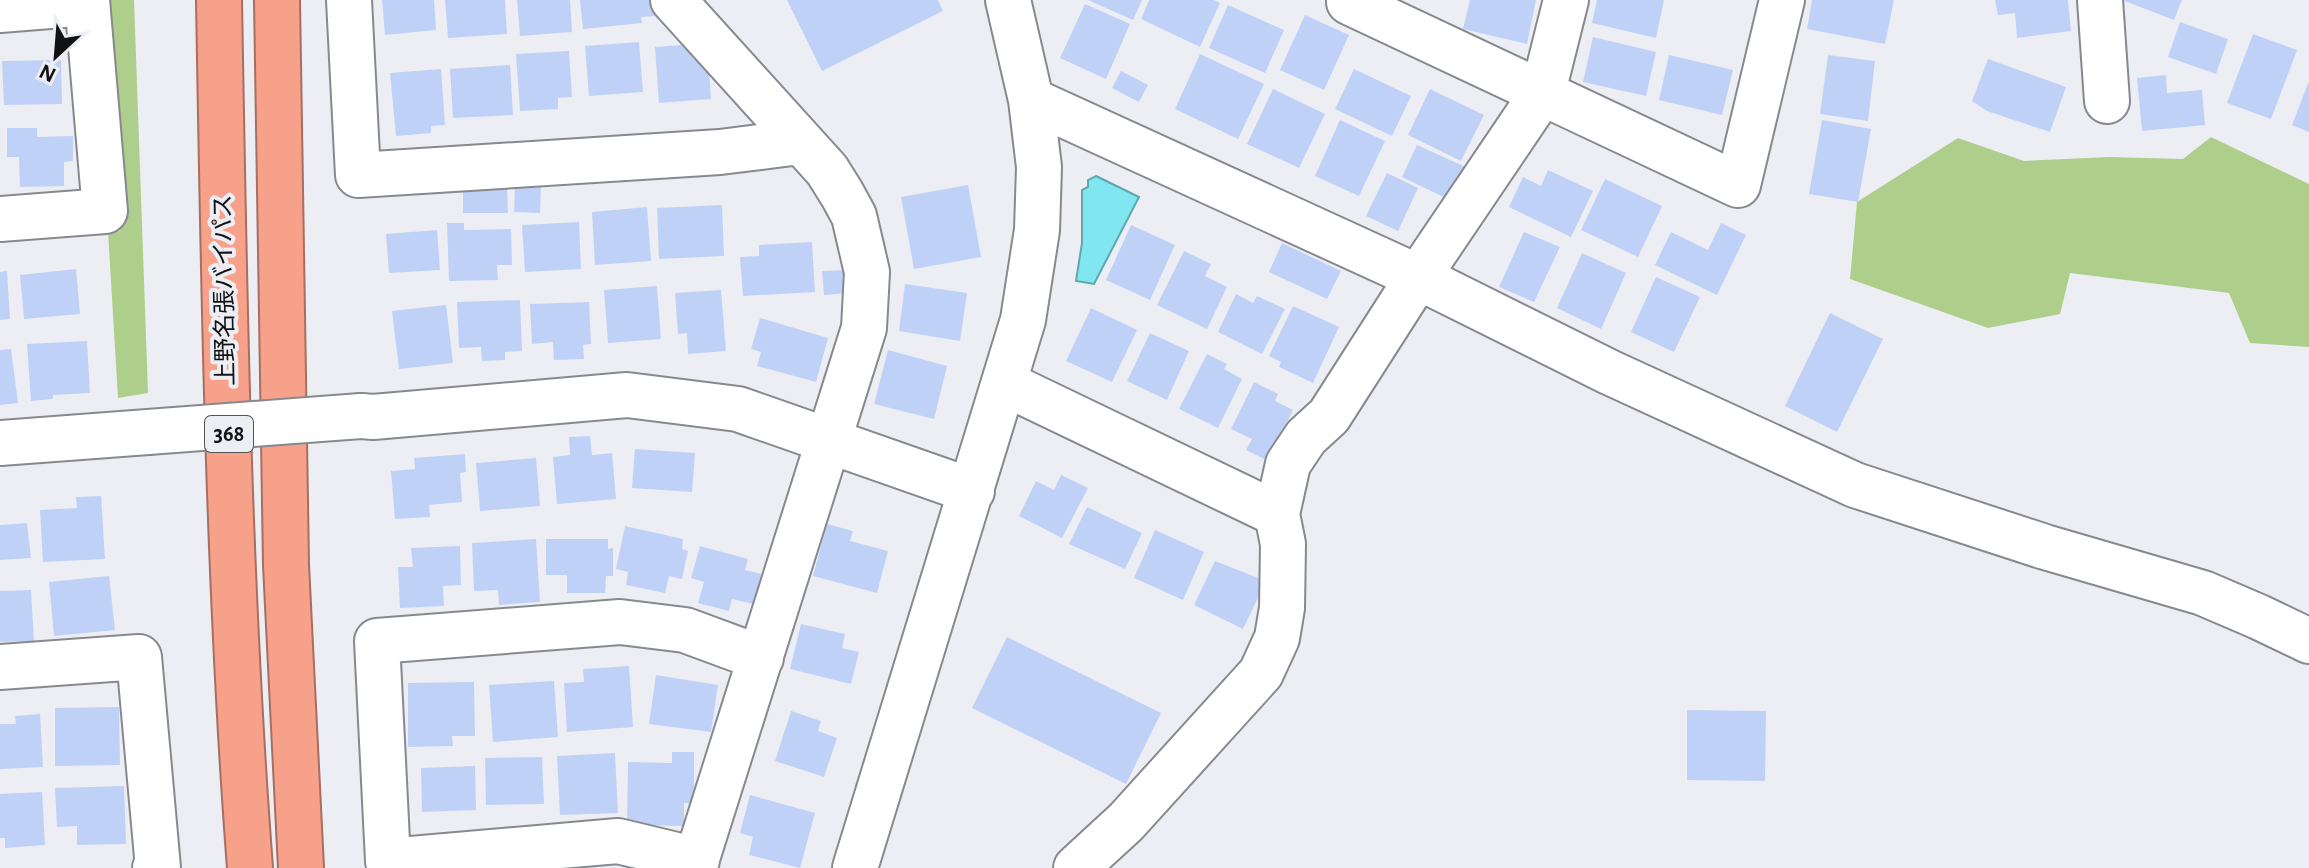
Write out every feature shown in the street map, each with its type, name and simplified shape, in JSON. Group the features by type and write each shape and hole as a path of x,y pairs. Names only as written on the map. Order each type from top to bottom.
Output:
{"highway":[{"name":"上野名張バイパス","path":"219,0 233,562 250,868"},
{"name":"368","path":"277,0 286,565 301,868"}],"street":[{"path":"349,0 358,175 720,152 800,142"},
{"path":"673,0 827,170 854,216 867,272 864,328 831,440 695,864 618,841 388,861 377,641 620,622 685,630 761,658"},
{"path":"855,868 1023,320 1037,230 1039,167 1031,100 1008,0"},
{"path":"1076,868 1126,822 1261,673 1277,638 1282,608 1283,544 1277,514 1288,464 1306,437 1329,416 1543,92 1566,0"},
{"path":"1347,1 1738,185 1782,0"},
{"path":"2100,0 2107,101"},
{"path":"0,10 87,2 105,211 0,219"},
{"path":"1031,100 1418,277 1609,372 1855,485 2045,547 2203,593 2309,641"},
{"path":"1004,383 1277,514"},
{"path":"0,443 373,417 627,395 738,409 972,491"},
{"path":"0,667 139,657 158,868 155,868"}],"green space":[{"path":"105,0 134,0 148,393 118,398 108,231 120,231"},
{"path":"2211,137 2309,184 2309,347 2250,343 2229,293 2070,273 2060,314 1988,328 1850,279 1857,202 1958,138 2024,161 2109,157 2183,159"}],"water":[{"path":"1096,176 1139,197 1094,284 1076,281 1082,243 1082,190 1088,187 1088,180"}],"building":[{"path":"382,0 434,0 436,30 385,35"},
{"path":"445,0 505,0 507,34 448,38"},
{"path":"517,0 570,0 572,32 520,36"},
{"path":"580,0 655,0 656,16 641,17 642,23 583,29"},
{"path":"787,0 938,0 943,11 822,71"},
{"path":"1088,0 1142,0 1133,20"},
{"path":"1149,0 1214,0 1220,3 1200,47 1141,19"},
{"path":"1470,0 1536,0 1527,44 1463,29"},
{"path":"1597,0 1664,0 1656,38 1592,23"},
{"path":"1812,0 1894,0 1885,44 1807,29"},
{"path":"1995,0 2068,0 2071,31 2017,38 2015,13 1998,15"},
{"path":"2122,0 2182,0 2174,20"},
{"path":"1085,4 1130,24 1106,79 1060,58"},
{"path":"1228,5 1284,30 1265,73 1209,48"},
{"path":"1305,15 1349,35 1324,90 1280,70"},
{"path":"2180,22 2228,39 2216,74 2168,57"},
{"path":"2253,34 2297,50 2271,119 2227,103"},
{"path":"1593,37 1656,52 1646,96 1583,82"},
{"path":"639,42 643,92 589,96 585,46"},
{"path":"695,44 708,55 711,99 659,103 655,47"},
{"path":"569,51 572,97 558,98 558,109 520,111 516,54"},
{"path":"1200,54 1264,84 1238,139 1175,109"},
{"path":"1669,55 1733,70 1722,115 1659,100"},
{"path":"1828,55 1875,61 1868,121 1820,114"},
{"path":"1988,59 2066,87 2050,132 1987,111 1972,101"},
{"path":"61,60 62,104 4,105 2,61"},
{"path":"510,65 513,115 453,118 450,69"},
{"path":"441,69 445,125 431,126 431,133 396,136 390,73"},
{"path":"1354,69 1411,96 1392,136 1335,109"},
{"path":"1121,71 1148,85 1139,102 1112,88"},
{"path":"2166,75 2167,93 2202,90 2205,125 2142,131 2137,78"},
{"path":"2309,81 2309,132 2292,125"},
{"path":"1273,89 1325,114 1299,168 1247,144"},
{"path":"1430,89 1484,115 1461,161 1408,135"},
{"path":"1340,120 1385,141 1359,196 1315,176"},
{"path":"1822,120 1871,129 1858,202 1809,194"},
{"path":"7,128 37,128 37,137 73,136 73,161 64,162 64,186 20,187 19,157 7,157"},
{"path":"1417,145 1470,169 1454,202 1402,177"},
{"path":"1548,170 1593,191 1571,237 1509,207 1523,177 1541,186"},
{"path":"1387,173 1418,188 1398,231 1366,216"},
{"path":"1605,179 1662,206 1638,257 1581,230"},
{"path":"515,185 541,186 540,213 514,212"},
{"path":"968,185 981,257 914,269 901,197"},
{"path":"507,187 508,213 463,213 463,188"},
{"path":"722,205 724,256 659,259 657,208"},
{"path":"647,207 651,261 595,265 592,212"},
{"path":"579,222 581,269 525,272 522,225"},
{"path":"447,223 464,223 464,230 511,229 512,265 497,265 498,280 449,281"},
{"path":"1721,223 1746,235 1717,295 1655,265 1671,232 1708,250"},
{"path":"1131,225 1175,245 1150,300 1106,280"},
{"path":"437,230 440,270 389,273 386,234"},
{"path":"1524,232 1560,247 1534,302 1499,287"},
{"path":"812,242 815,292 743,296 740,257 759,256 759,245"},
{"path":"1282,243 1341,271 1327,299 1269,272"},
{"path":"1184,251 1211,264 1205,276 1227,287 1207,329 1157,305"},
{"path":"1582,253 1626,273 1601,329 1557,308"},
{"path":"76,269 80,314 24,319 20,275"},
{"path":"847,270 849,293 824,295 822,271"},
{"path":"7,271 10,319 0,320 0,272"},
{"path":"1656,277 1700,297 1674,352 1631,332"},
{"path":"905,284 967,293 960,341 899,331"},
{"path":"657,286 661,339 608,343 604,290"},
{"path":"721,290 726,351 688,354 687,333 678,334 675,293"},
{"path":"1236,294 1253,303 1257,296 1285,309 1262,354 1218,332"},
{"path":"520,300 522,351 505,352 505,360 482,361 481,347 459,348 457,302"},
{"path":"589,302 591,344 583,345 584,359 554,360 553,342 532,344 530,304"},
{"path":"446,305 453,363 399,369 392,311"},
{"path":"1293,306 1339,327 1313,383 1279,367 1281,362 1269,356"},
{"path":"1091,308 1137,330 1112,382 1066,361"},
{"path":"1830,313 1883,339 1837,432 1785,406"},
{"path":"760,318 828,338 816,382 757,366 761,352 751,349"},
{"path":"1150,333 1189,351 1167,400 1127,381"},
{"path":"87,341 90,393 53,395 53,399 31,401 27,344"},
{"path":"11,349 18,403 0,405 0,350"},
{"path":"888,350 947,366 934,419 874,404"},
{"path":"1207,354 1227,364 1224,369 1242,379 1218,428 1179,409"},
{"path":"1254,382 1278,394 1275,401 1293,410 1268,461 1246,450 1252,439 1231,429"},
{"path":"590,436 592,455 612,453 616,499 557,504 553,457 570,455 569,437"},
{"path":"635,449 695,453 692,492 632,488"},
{"path":"465,454 466,472 460,473 462,502 429,505 430,517 395,519 391,471 415,469 414,458"},
{"path":"536,458 540,506 480,511 476,463"},
{"path":"1061,475 1088,488 1062,538 1019,516 1036,481 1054,490"},
{"path":"101,496 105,559 43,562 40,510 77,508 76,497"},
{"path":"1087,507 1142,533 1125,569 1069,544"},
{"path":"27,523 31,558 0,560 0,525"},
{"path":"827,524 853,531 850,541 888,551 877,593 813,576"},
{"path":"625,526 683,539 682,549 688,551 682,579 669,576 665,593 626,585 628,572 616,569"},
{"path":"1155,530 1204,552 1183,600 1134,578"},
{"path":"536,539 540,602 499,605 498,590 474,591 472,543"},
{"path":"546,539 608,539 608,549 613,548 613,576 606,576 605,593 567,593 567,575 546,575"},
{"path":"460,546 461,585 443,586 444,606 400,608 398,567 413,567 411,548"},
{"path":"700,546 748,559 745,570 761,574 753,604 732,599 729,611 698,603 704,582 691,578"},
{"path":"1215,561 1266,581 1243,629 1194,605"},
{"path":"109,576 115,630 54,636 49,582"},
{"path":"31,590 34,641 0,642 0,591"},
{"path":"801,624 845,634 842,648 859,652 851,684 790,669"},
{"path":"1007,637 1161,713 1126,784 972,708"},
{"path":"629,666 633,727 567,732 564,683 584,682 583,669"},
{"path":"656,675 718,685 711,732 649,724"},
{"path":"554,681 558,737 493,742 489,685"},
{"path":"474,682 475,736 452,736 453,746 408,747 408,683"},
{"path":"119,707 120,765 55,766 55,708"},
{"path":"1687,710 1766,711 1765,781 1687,780"},
{"path":"791,711 821,721 818,731 837,738 824,777 775,761"},
{"path":"40,714 43,767 0,769 0,724 16,724 15,716"},
{"path":"672,752 694,752 694,803 684,803 684,826 627,825 628,762 672,763"},
{"path":"615,753 618,813 560,815 557,756"},
{"path":"542,757 544,804 486,805 485,758"},
{"path":"475,766 476,810 422,812 421,768"},
{"path":"124,786 126,844 77,845 77,826 57,827 55,788"},
{"path":"42,792 45,845 5,848 5,838 0,838 0,794"},
{"path":"750,795 815,813 800,868 749,855 753,837 740,833"}]}
